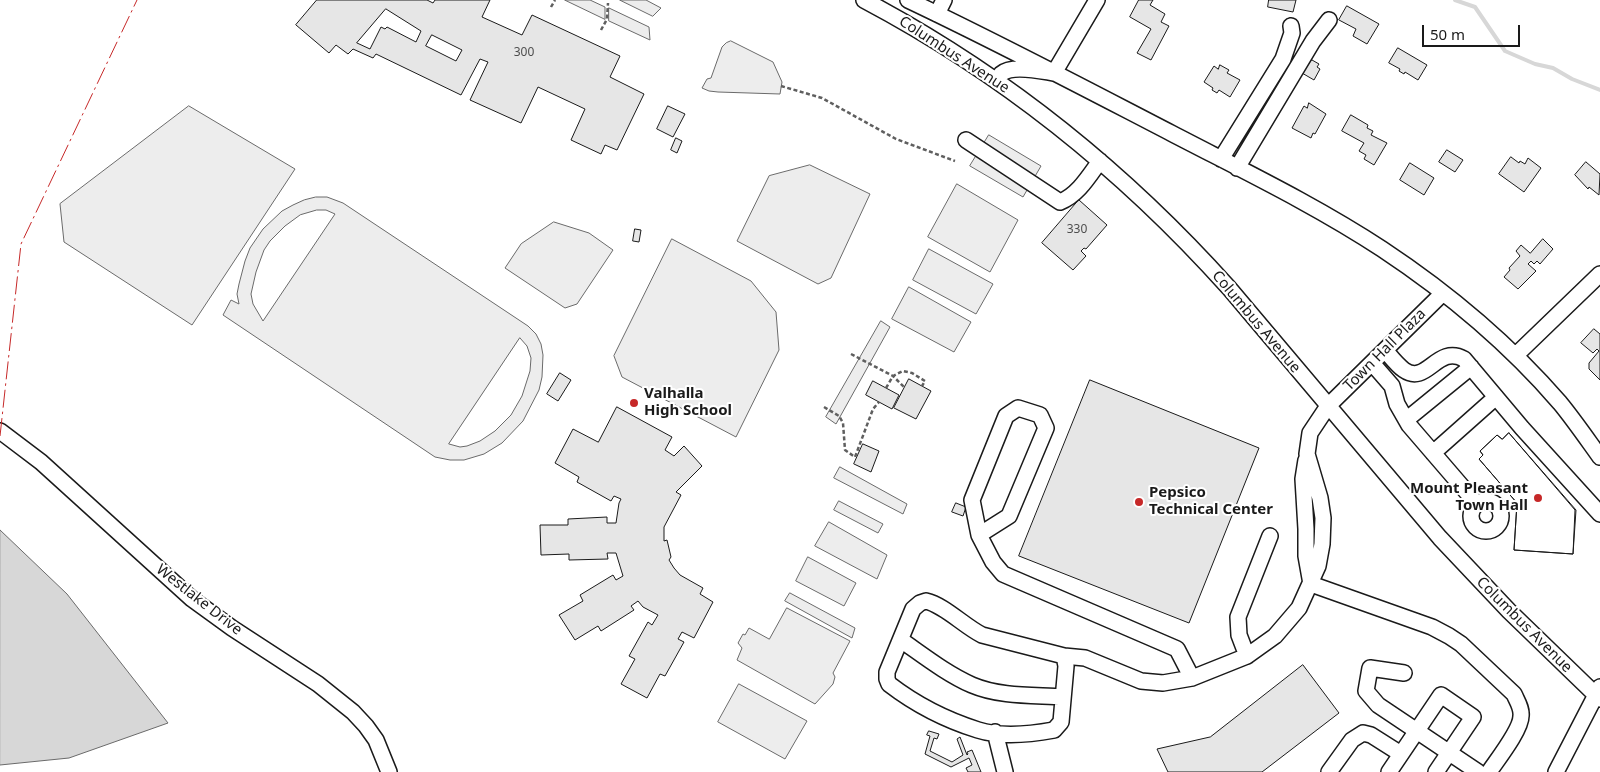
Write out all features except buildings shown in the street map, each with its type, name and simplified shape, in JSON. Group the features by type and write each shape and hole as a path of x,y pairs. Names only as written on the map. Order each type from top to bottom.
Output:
{"street":[{"name":"Columbus Avenue","path":"864,0 922,33 996,81 1056,125 1100,161 1146,203 1213,270 1440,538 1509,611 1599,693"},
{"name":"Columbus Avenue","path":"908,0 1054,72 1221,159 1361,236 1400,261 1478,322 1516,356 1561,405 1600,457"},
{"path":"937,14 944,0"},
{"path":"996,81 1008,70 1031,69 1054,72 1097,0"},
{"path":"1237,168 1313,41 1329,20"},
{"path":"1221,159 1283,59 1292,33 1291,26"},
{"path":"966,140 1060,202 1068,199 1076,191 1100,161"},
{"path":"1516,356 1600,274"},
{"name":"Town Hall Plaza","path":"1310,584 1318,566 1322,544 1323,518 1320,498 1306,454 1310,432 1328,406 1442,293"},
{"path":"1385,350 1405,371 1412,374 1424,372 1439,359 1446,356 1459,356 1471,367 1600,514"},
{"path":"1372,363 1392,386 1397,404 1406,420 1477,504"},
{"path":"1406,420 1471,367"},
{"path":"1433,453 1496,397"},
{"path":"979,535 1009,516 1046,428 1040,415 1018,408 1006,416 972,500 979,535 993,562 1003,574 1177,649 1192,678"},
{"name":"Westlake Drive","path":"0,431 41,462 173,584 232,628 318,684 353,712 376,740 389,772"},
{"path":"1247,656 1239,635 1238,617 1270,536"},
{"path":"1064,656 1066,666 1061,722 1054,730 1012,734 979,731 937,714 889,684 887,679 913,609 926,601 933,603 969,629 982,635 1064,656 1085,658 1141,681 1163,683 1192,678 1247,656 1275,636 1299,608 1310,584 1432,627 1449,636 1461,644 1514,694 1522,715 1520,725 1489,772"},
{"path":"901,640 952,675 973,686 1004,693 1063,697"},
{"path":"1404,673 1370,668 1366,691 1378,705 1478,772"},
{"path":"1556,772 1599,693"},
{"path":"1390,772 1441,695 1473,717 1436,772"},
{"path":"995,732 1005,772"},
{"path":"1329,772 1352,740 1362,733 1371,735 1401,754"}],"path":[{"path":"551,7 555,0"},
{"path":"601,30 607,20 608,3"},
{"path":"781,86 822,98 896,139 955,161"},
{"path":"851,354 893,376 904,388"},
{"path":"886,388 893,376 903,371 912,373 925,381 922,386"},
{"path":"824,408 839,416 843,423 846,450 855,457 873,408 879,402"}],"shaded area":[{"path":"565,0 590,0 605,7 605,19"},
{"path":"620,0 646,0 661,8 653,16"},
{"path":"609,8 649,27 650,40 609,21"},
{"path":"731,41 773,62 782,82 780,94 718,92 702,88 707,79 711,78 722,47"},
{"path":"189,106 295,169 192,325 64,242 60,204"},
{"path":"989,135 1041,166 1023,197 970,166"},
{"path":"810,165 870,194 831,278 818,284 737,241 769,176"},
{"path":"957,184 1018,220 990,272 928,237"},
{"path":"327,197 343,203 528,326 536,334 541,344 543,355 542,377 539,390 523,421 502,443 484,454 464,460 435,457 223,315 231,300 239,304 237,294 245,261 250,248 263,229 282,211 304,200","holes":["317,210 326,210 335,214 263,321 253,304 251,294 264,250 285,226 300,215","520,338 527,346 531,358 530,371 522,396 511,415 495,431 480,441 460,447 449,444"]},
{"path":"554,222 589,233 613,250 577,304 565,308 505,268 521,244"},
{"path":"672,239 751,281 776,312 779,350 736,437 622,377 614,356"},
{"path":"929,249 993,284 976,314 913,280"},
{"path":"909,287 971,322 954,352 892,319"},
{"path":"881,321 890,327 836,424 826,417"},
{"path":"840,467 907,504 903,514 834,478"},
{"path":"839,501 883,524 878,533 834,510"},
{"path":"829,522 887,555 877,579 815,546"},
{"path":"0,530 67,594 168,723 69,758 0,765"},
{"path":"808,557 856,583 844,606 796,581"},
{"path":"790,593 855,628 852,638 785,601"},
{"path":"787,608 850,641 833,673 835,677 833,684 815,704 737,660 742,648 738,643 743,634 745,635 749,628 769,639"},
{"path":"739,684 807,721 785,759 718,722"}],"waterway":[{"path":"1455,0 1475,7 1505,51 1535,64 1553,68 1572,79 1600,90"}],"power":[{"path":"0,436 21,244 137,0"}],"place":[{"name":"Valhalla High School","path":"634,403"},
{"name":"Mount Pleasant Town Hall","path":"1538,498"},
{"name":"Pepsico Technical Center","path":"1139,502"}]}
